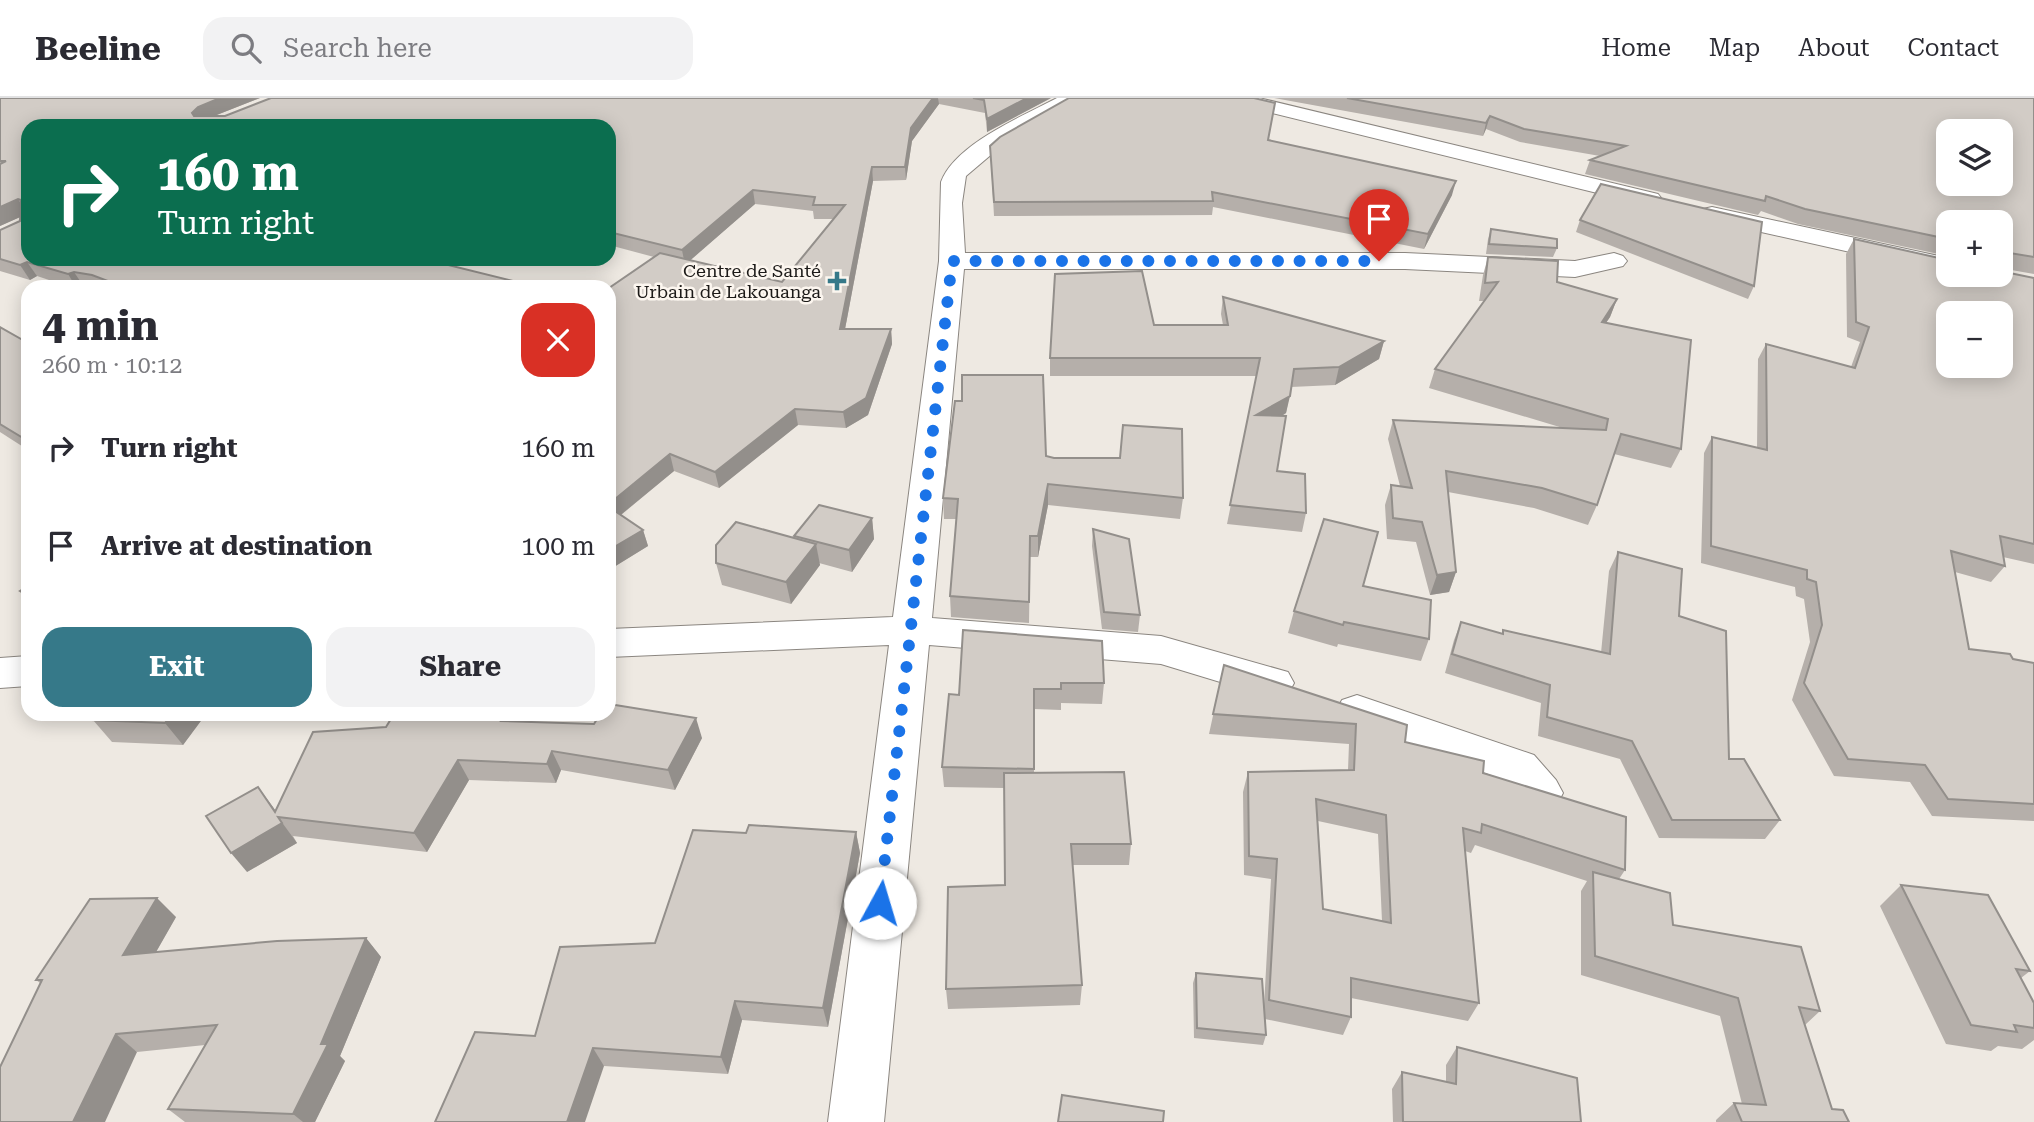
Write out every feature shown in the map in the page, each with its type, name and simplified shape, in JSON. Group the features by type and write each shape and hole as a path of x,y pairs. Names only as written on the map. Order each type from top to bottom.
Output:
{"street":[{"path":"856,1122 952,261 951,201 954,176 974,156 1072,98"},
{"path":"1234,98 1667,203"},
{"path":"1694,210 1936,263"},
{"path":"952,261 1405,261 1574,269 1614,261"},
{"path":"616,643 910,630 1161,650 1315,696 1518,767 1540,793"},
{"path":"0,673 21,672"}],"building":[{"path":"0,98 220,98 198,107 192,113 194,116 225,116 271,98 933,98 911,128 905,167 872,167 840,329 891,329 866,398 843,412 795,409 715,472 670,454 616,498 616,283 660,253 782,282 845,205 813,205 815,197 753,190 682,250 616,234 616,119 21,119 21,200 0,207 0,164 6,161 0,161"},
{"path":"973,98 1027,98 987,119 984,100"},
{"path":"1069,98 1254,98 1275,103 1268,140 1456,181 1428,234 1212,192 1213,201 994,202 990,146 1000,137"},
{"path":"1347,98 2034,98 2034,257 2013,254 2013,210 1936,210 1936,236 1805,209 1766,196 1765,201 1590,160 1626,146 1524,129 1490,116 1486,123"},
{"path":"1601,184 1762,222 1754,286 1580,220"},
{"path":"21,200 20,265 0,259 0,230 20,221"},
{"path":"1491,229 1557,239 1557,248 1489,244"},
{"path":"1854,239 1936,257 1936,287 2013,287 2013,274 2034,278 2034,544 2000,536 2005,566 1951,551 1969,649 2010,654 2013,659 2034,663 2034,804 1948,799 1925,765 1848,759 1804,683 1822,625 1816,582 1807,579 1807,570 1711,546 1712,437 1767,450 1766,344 1855,368 1869,327 1856,322"},
{"path":"1488,257 1558,261 1557,282 1617,299 1602,322 1691,340 1681,449 1621,434 1597,505 1542,488 1446,471 1456,572 1437,575 1422,522 1393,518 1391,485 1412,488 1393,420 1606,430 1608,419 1435,369 1498,282 1485,283"},
{"path":"41,266 452,266 509,280 105,280 74,272 68,274"},
{"path":"1142,271 1154,325 1228,325 1223,297 1384,341 1339,367 1294,369 1290,396 1256,415 1286,416 1277,471 1305,474 1306,513 1230,505 1260,358 1050,358 1055,274"},
{"path":"0,327 21,339 21,437 0,424"},
{"path":"962,375 1043,375 1046,456 1054,458 1120,458 1123,425 1182,429 1183,498 1048,484 1038,536 1030,536 1029,602 950,596 958,499 943,498 955,401 962,401"},
{"path":"819,505 872,518 849,550 794,536"},
{"path":"616,512 643,530 616,546"},
{"path":"1324,519 1378,532 1363,586 1431,600 1429,639 1344,622 1343,625 1294,611"},
{"path":"736,522 816,544 786,582 716,563 716,545"},
{"path":"1093,529 1129,539 1140,615 1104,612"},
{"path":"1618,552 1682,569 1679,616 1726,631 1729,759 1744,759 1780,820 1672,820 1632,741 1547,717 1550,685 1452,654 1461,622 1503,634 1503,630 1610,654"},
{"path":"963,630 1102,641 1104,683 1061,683 1061,689 1034,689 1034,769 942,767 949,694 959,695"},
{"path":"1224,665 1407,725 1405,742 1484,761 1483,773 1626,817 1625,870 1482,824 1481,833 1463,828 1479,1003 1351,978 1351,1017 1269,1000 1277,859 1249,856 1248,772 1354,770 1356,724 1213,714","holes":["1316,799 1386,815 1391,923 1323,909"]},
{"path":"616,705 696,718 668,770 552,751 547,764 458,760 414,833 278,817 282,823 231,853 206,816 258,787 275,812 313,732 386,727 390,721 594,724 596,721 616,721"},
{"path":"117,721 167,721 165,723"},
{"path":"1124,772 1131,844 1071,844 1082,985 946,989 948,887 1005,885 1004,773"},
{"path":"749,825 856,832 823,1008 735,1001 721,1057 593,1048 567,1122 435,1122 475,1032 535,1036 560,947 655,943 693,830 746,833"},
{"path":"1593,872 1670,893 1673,925 1801,947 1820,1011 1799,1007 1832,1109 1843,1110 1849,1122 1742,1122 1734,1103 1766,1105 1738,998 1595,956"},
{"path":"1901,885 1988,895 2030,971 2016,969 2034,1003 2034,1028 2014,1025 2017,1032 1971,1025"},
{"path":"157,898 123,955 277,941 366,938 321,1044 328,1044 293,1114 168,1109 217,1025 116,1034 73,1122 0,1122 0,1067 42,980 36,980 90,899"},
{"path":"1196,973 1262,979 1266,1035 1197,1028"},
{"path":"1457,1047 1577,1078 1581,1122 1403,1122 1402,1072 1456,1084"},
{"path":"1062,1095 1164,1111 1163,1122 1058,1122"}],"place":[{"name":"Centre de Santé Urbain de Lakouanga","path":"837,281"}],"route":[{"path":"880,903 952,261 1379,261"}]}
